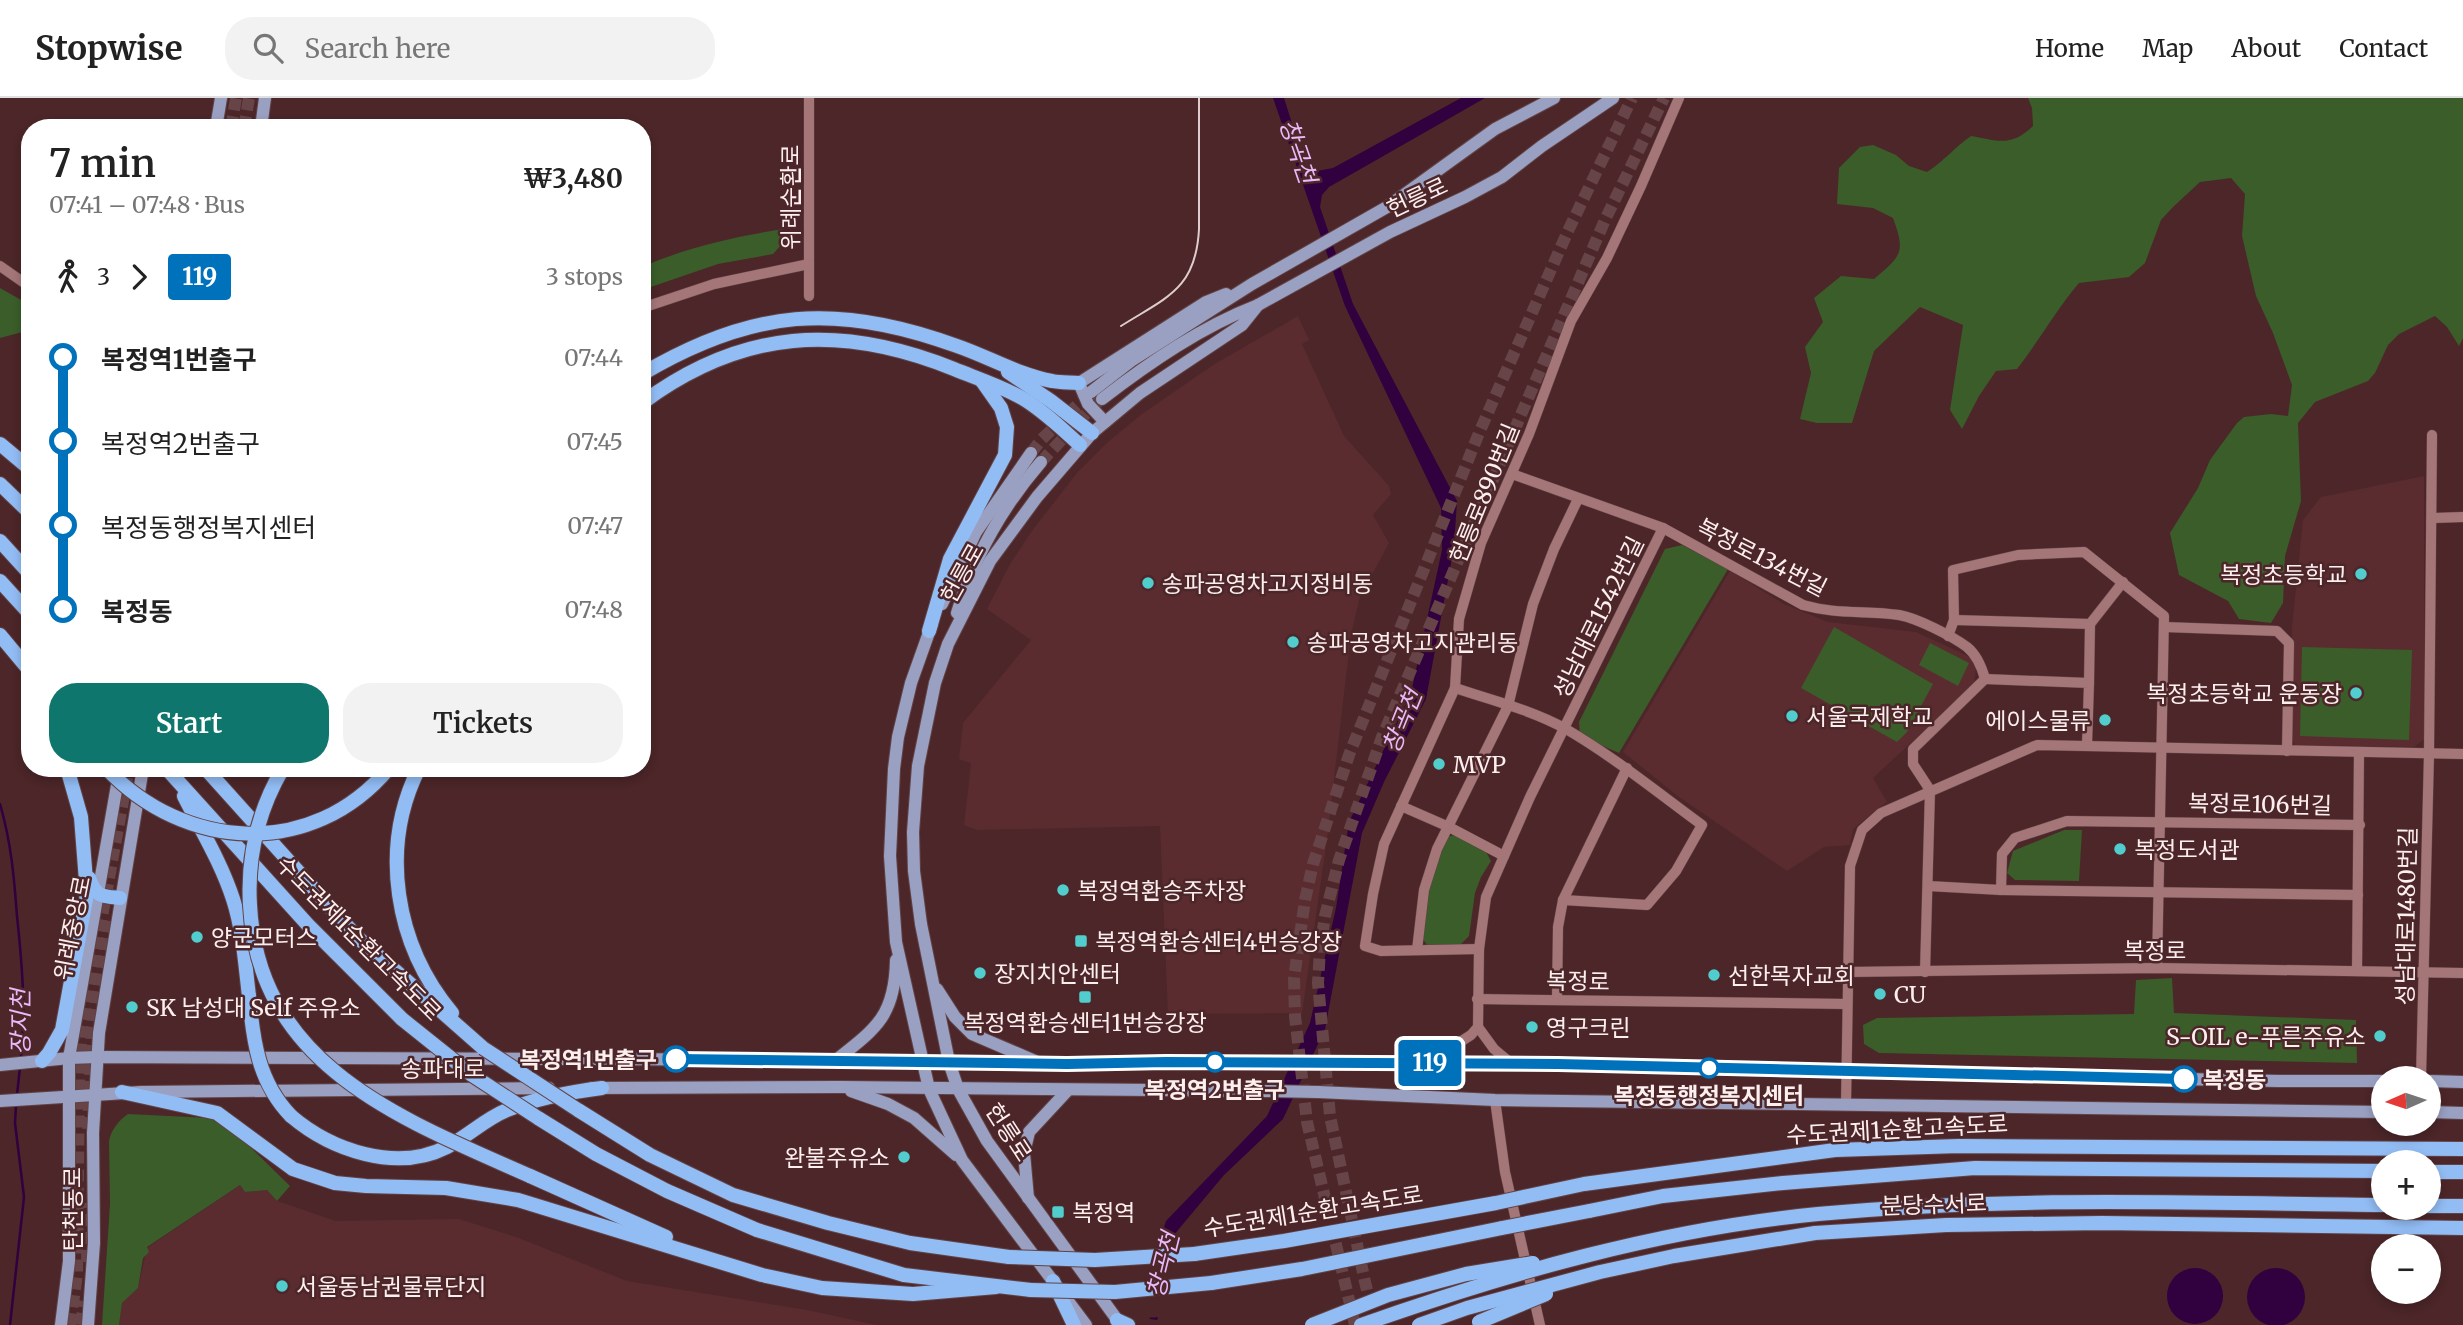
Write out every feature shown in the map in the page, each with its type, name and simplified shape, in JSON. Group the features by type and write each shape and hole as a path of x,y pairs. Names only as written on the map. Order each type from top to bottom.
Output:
{"highway":[{"path":"651,369 712,338 750,326 795,318 829,318 860,320 954,344 992,361 1052,381 1079,383"},
{"path":"651,397 684,374 726,355 756,347 816,340 856,341 933,362 1022,398 1080,445"},
{"path":"992,361 1092,433"},
{"path":"929,631 950,559 1005,455 1007,427 1001,408 981,380"},
{"path":"0,443 21,461"},
{"path":"0,484 21,504"},
{"path":"0,541 21,564"},
{"path":"0,581 21,604"},
{"path":"0,635 21,660"},
{"path":"11,648 21,667"},
{"path":"37,1062 62,1030 84,915 86,870 81,817 69,777"},
{"path":"115,777 130,791 170,817 212,831 243,834 285,831 323,818 356,799 379,777"},
{"path":"173,777 219,863 233,899 242,937 252,1035 259,1065 271,1089 291,1116 316,1135 344,1149 377,1156 403,1157 443,1149 508,1110 560,1094 602,1088"},
{"name":"수도권제1순환고속도로","path":"174,777 308,925 402,1019 472,1075 596,1154 667,1191 757,1230 904,1275 1031,1290 1115,1292 1211,1283 1302,1269 1663,1196 1769,1184 1975,1168 2371,1171"},
{"name":"수도권제1순환고속도로","path":"213,777 357,937 483,1048 650,1155 733,1195 828,1223 910,1243 1009,1257 1095,1260 1194,1254 1284,1241 1496,1203 1584,1184 1835,1150 1959,1146 2463,1149"},
{"path":"278,777 264,806 251,858 251,930 268,983 285,1016 306,1043 329,1068 369,1097 422,1127 718,1261"},
{"path":"416,777 399,826 397,876 405,923 422,968 448,1007 483,1048"},
{"path":"86,870 93,890 100,896 120,898"},
{"path":"122,1092 217,1113 288,1166 321,1180 360,1186 446,1188 518,1200 782,1280 842,1291 913,1294 996,1287"},
{"path":"2441,1172 2463,1172"},
{"name":"분당수서로","path":"1361,1325 1597,1252 1714,1229 1804,1216 1931,1206 2135,1203 2371,1205"},
{"path":"2441,1206 2463,1206"},
{"name":"분당수서로","path":"1419,1325 1467,1308 1600,1272 1674,1256 1815,1233 1946,1225 2102,1223 2463,1228"},
{"path":"1312,1325 1388,1294 1453,1278 1597,1252"},
{"path":"1471,1325 1600,1272"},
{"path":"1053,1281 1072,1325"}],"main road":[{"path":"218,119 221,98"},
{"path":"262,119 265,98"},
{"name":"헌릉로","path":"1252,284 1359,224 1413,189 1495,129 1554,98"},
{"name":"헌릉로","path":"1122,1323 988,1141 958,1089 948,1062 921,924 914,871 915,798 925,727 935,683 948,644 990,561 1037,496 1092,433 1140,393 1242,325 1258,305 1390,232 1502,177 1542,146 1614,98"},
{"path":"1105,422 1087,404 1079,383 1206,302 1252,284"},
{"path":"1252,284 1131,361 1097,396 1226,317 1258,305"},
{"path":"836,1060 874,1030 887,1010 896,986 890,856 894,769 898,737 911,683 929,631 975,532 1031,453"},
{"path":"948,644 964,591 993,527 1019,488 1041,463"},
{"name":"위례중앙로","path":"69,1096 69,1058 120,777"},
{"name":"위례중앙로","path":"95,1093 99,1033 141,777"},
{"path":"896,942 929,1088 962,1160"},
{"path":"933,983 955,1017 972,1034 1042,1064"},
{"name":"송파대로","path":"0,1066 97,1057 836,1060 1042,1064 1322,1062 2371,1081"},
{"path":"2441,1081 2463,1082"},
{"path":"840,1087 888,1104 914,1118 962,1160 1086,1325"},
{"name":"송파대로","path":"0,1101 122,1092 840,1087 1267,1091 1495,1100 2371,1112"},
{"path":"1028,1198 1024,1153 1030,1132 1068,1090"},
{"name":"탄천동로","path":"88,1325 94,1243 95,1093"},
{"name":"탄천동로","path":"61,1325 69,1261 69,1096"},
{"path":"2441,1112 2463,1112"}],"street":[{"name":"위례순환로","path":"809,98 809,296"},
{"name":"헌릉로890번길","path":"1479,949 1381,951 1365,946 1384,844 1455,688 1459,619 1480,543 1512,474 1571,321 1607,258 1679,98"},
{"path":"651,305 714,284 809,264"},
{"path":"0,266 21,281"},
{"name":"성남대로1480번길","path":"2421,1066 2433,518 2432,435"},
{"name":"성남대로1542번길","path":"1478,1027 1479,949 1486,897 1530,797 1663,528 1512,474"},
{"name":"성남대로1542번길","path":"1508,706 1534,604 1553,549 1578,499"},
{"path":"2433,518 2463,517"},
{"name":"복정로134번길","path":"1663,528 1803,605 1827,612 1900,615 1948,636 1968,648 1981,665 1985,679"},
{"path":"1948,636 1954,620 1953,570 2018,555 2084,552 2164,616 2157,968"},
{"path":"2087,745 2090,624 2123,582"},
{"path":"1954,620 2090,624"},
{"path":"2164,626 2277,631 2289,643 2287,751"},
{"path":"1925,972 1930,790 1913,764 1913,749 1985,679 2089,683"},
{"name":"성남대로1542번길","path":"1455,688 1564,729"},
{"path":"1417,950 1424,890 1437,849 1508,706"},
{"path":"1563,900 1647,905 1676,870 1702,825 1628,768 1564,729"},
{"path":"1846,1104 1850,866 1862,830 1881,813 2037,745 2463,754"},
{"name":"복정로106번길","path":"2357,971 2360,752"},
{"path":"1557,999 1558,927 1563,900 1628,768"},
{"path":"1401,806 1504,856"},
{"name":"복정로106번길","path":"2001,890 2001,854 2015,838 2067,821 2360,825"},
{"path":"1927,886 2001,890 2358,895"},
{"name":"복정로","path":"1847,972 2157,968 2463,973"},
{"name":"복정로","path":"1477,999 1847,1004"},
{"path":"1427,1063 1471,1035 1478,1027 1494,1049 1512,1064"},
{"path":"1495,1100 1505,1172 1540,1325"}],"shaded area":[{"path":"1298,316 1309,340 1302,344 1344,436 1389,486 1391,494 1373,515 1389,543 1360,597 1351,634 1327,839 1302,1013 1168,1014 1160,826 977,830 964,825 971,763 959,759 963,723 1031,640 987,609 1010,564 1077,473 1109,441 1142,414 1213,365"},
{"name":"복정초등학교","path":"2424,476 2424,739 2414,747 2295,745 2291,738 2292,627 2303,520 2321,497"},
{"name":"서울국제학교","path":"1730,571 1784,604 1828,622 1916,632 1977,660 1974,684 1873,778 1887,802 1853,829 1850,845 1824,847 1787,871 1679,797 1623,752"},
{"path":"240,1185 245,1192 267,1190 277,1201 336,1221 459,1219 516,1237 627,1281 807,1310 877,1325 119,1325 122,1303 138,1288 147,1248"}],"green space":[{"path":"2028,98 2463,98 2463,338 2459,346 2447,327 2435,316 2399,334 2388,345 2375,373 2368,381 2315,402 2298,423 2301,501 2285,556 2283,603 2271,623 2239,619 2228,601 2179,575 2170,533 2198,488 2210,460 2237,423 2244,417 2271,414 2288,416 2292,385 2256,296 2242,236 2245,194 2231,178 2200,182 2173,207 2161,220 2145,263 2129,277 2079,283 2017,369 1996,371 1962,429 1950,410 1963,325 1920,307 1874,351 1852,423 1817,423 1800,419 1811,373 1805,347 1823,322 1814,298 1841,276 1874,279 1895,259 1900,247 1893,218 1873,208 1837,204 1839,168 1860,147 1873,145 1896,155 1909,166 1927,172 1971,136 2004,141 2025,133 2033,126 2032,108"},
{"path":"783,229 783,243 773,254 718,264 651,287 651,264 711,244"},
{"path":"0,288 21,300 21,332 0,338"},
{"path":"1682,545 1728,569 1619,753 1580,736 1579,722 1665,549"},
{"path":"1834,627 1933,684 1907,732 1897,742 1801,688"},
{"path":"1930,643 1969,663 1958,686 1919,665"},
{"name":"복정초등학교 운동장","path":"2302,647 2412,650 2409,740 2300,736"},
{"path":"2064,830 2082,830 2079,881 2015,880 2007,873 2013,851"},
{"path":"1458,834 1485,850 1491,861 1475,893 1469,936 1461,944 1428,946 1422,938 1427,891 1447,837"},
{"path":"2172,978 2174,1013 2356,1020 2357,1063 1879,1053 1864,1044 1863,1025 1877,1018 2134,1014 2136,980"},
{"path":"128,1114 210,1118 238,1135 290,1186 277,1201 267,1190 245,1192 240,1185 147,1247 149,1252 143,1258 138,1288 122,1303 119,1325 102,1325 110,1204 109,1141 116,1126"}],"water":[{"name":"창곡천","path":"1273,98 1284,98 1306,168 1312,172 1333,168 1461,98 1485,98 1329,187 1322,195 1320,207 1353,304 1457,501 1454,547 1426,699 1384,782 1362,833 1325,1029 1283,1119 1224,1175 1168,1242 1157,1320 1150,1319 1140,1304 1166,1221 1267,1116 1310,1023 1336,908 1349,822 1411,693 1442,550 1441,508 1345,306"},
{"path":"2189,1268 2201,1268 2211,1272 2219,1280 2223,1296 2219,1312 2211,1320 2201,1324 2189,1324 2179,1320 2171,1312 2167,1302 2167,1290 2171,1280 2179,1272"},
{"path":"2276,1268 2287,1270 2300,1281 2305,1297 2303,1308 2292,1321 2276,1326 2265,1324 2252,1313 2247,1297 2249,1286 2260,1273"}],"pier":[{"path":"1172,1244 1164,1312 1162,1317 1145,1318 1137,1304 1155,1245"}],"waterway":[{"name":"장지천","path":"0,804 12,859 20,951 23,1004 21,1057"},
{"name":"장지천","path":"17,1095 20,1067"},
{"name":"장지천","path":"10,1325 24,1197 15,1123 16,1105"}],"tunnel":[{"path":"232,119 236,98"},
{"path":"246,119 249,98"},
{"path":"1355,1325 1307,1122 1295,1016 1294,978 1313,864 1349,755 1479,433 1568,231 1632,98"},
{"path":"1376,1325 1330,1116 1318,983 1325,916 1339,860 1382,737 1605,220 1664,98"},
{"path":"1031,453 1091,392"},
{"path":"1041,462 1102,399"},
{"path":"70,1325 77,1274 82,1027 127,777"},
{"path":"88,1129 92,1028 110,921"},
{"path":"87,1262 88,1203"},
{"path":"81,1325 84,1301"}],"tram line":[{"path":"1121,326 1176,289 1192,265 1199,229 1199,98"}],"bus line":[{"name":"119","path":"676,1059 1067,1064 1558,1064 2184,1079"}],"place":[{"name":"복정초등학교","path":"2361,574"},
{"name":"송파공영차고지정비동","path":"1148,583"},
{"name":"송파공영차고지관리동","path":"1293,642"},
{"name":"복정초등학교 운동장","path":"2356,693"},
{"name":"서울국제학교","path":"1792,716"},
{"name":"에이스물류","path":"2105,720"},
{"name":"MVP","path":"1439,764"},
{"name":"복정도서관","path":"2120,849"},
{"name":"복정역환승주차장","path":"1063,890"},
{"name":"양군모터스","path":"197,937"},
{"name":"복정역환승센터4번승강장","path":"1081,941"},
{"name":"장지치안센터","path":"980,973"},
{"name":"선한목자교회","path":"1714,975"},
{"name":"CU","path":"1880,994"},
{"name":"복정역환승센터1번승강장","path":"1085,997"},
{"name":"SK 남성대 Self 주유소","path":"132,1007"},
{"name":"영구크린","path":"1532,1027"},
{"name":"S-OIL e-푸른주유소","path":"2380,1036"},
{"name":"복정역1번출구","path":"676,1059"},
{"name":"복정역2번출구","path":"1215,1062"},
{"name":"복정동행정복지센터","path":"1709,1068"},
{"name":"복정동","path":"2184,1079"},
{"name":"완불주유소","path":"904,1157"},
{"name":"복정역","path":"1058,1212"},
{"name":"서울동남권물류단지","path":"282,1286"}]}
